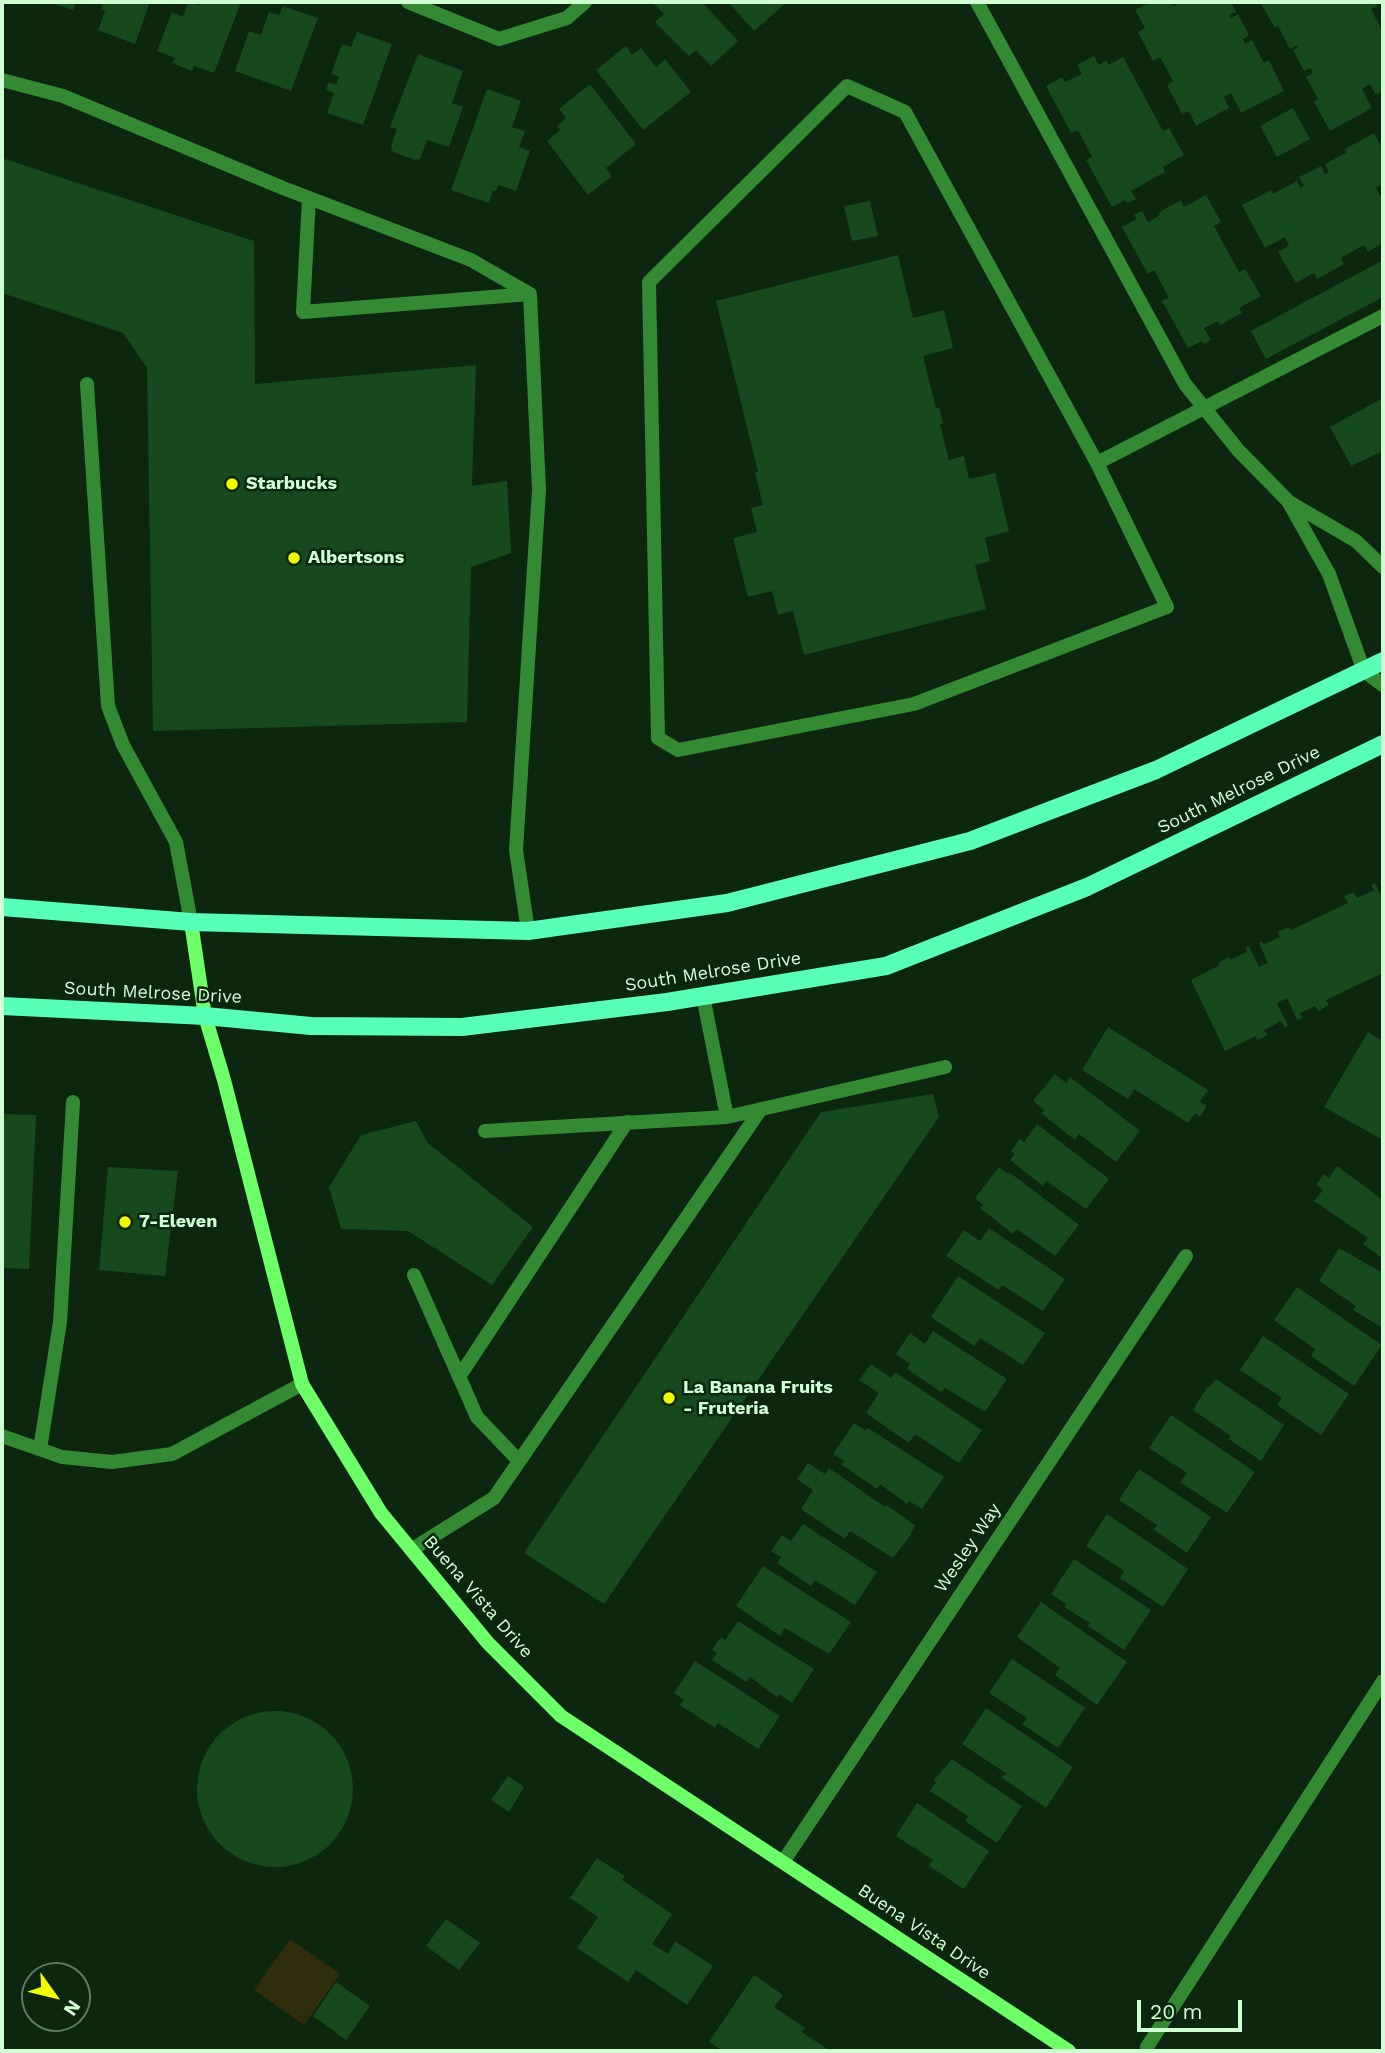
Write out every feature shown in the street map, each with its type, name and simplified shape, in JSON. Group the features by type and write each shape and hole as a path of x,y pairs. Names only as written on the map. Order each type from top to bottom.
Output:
{"main road":[{"path":"2,907 191,922 528,931 727,903 970,841 1156,770 1383,661"},
{"name":"South Melrose Drive","path":"2,1006 205,1016 312,1026 462,1027 703,996 886,966 1087,887 1383,744"}],"street":[{"path":"408,2 499,39 567,18 585,2"},
{"path":"977,2 1185,384 1238,450 1288,501 1356,541 1383,567"},
{"path":"2,80 63,96 309,198 471,260 530,294"},
{"path":"847,86 905,112 1097,463 1167,607 914,704 678,750 658,738 649,282 847,86"},
{"path":"309,198 303,312 530,294"},
{"path":"528,931 516,850 539,490 530,294"},
{"path":"1097,463 1383,316"},
{"path":"87,384 108,706 124,745 176,842 191,922"},
{"path":"1288,501 1329,574 1364,671 1383,685"},
{"name":"Buena Vista Drive","path":"191,922 205,1016 303,1384 381,1513 488,1643 561,1716 1069,2051"},
{"path":"703,996 727,1117"},
{"path":"485,1131 727,1117 945,1067"},
{"path":"40,1450 60,1322 73,1102"},
{"path":"411,1550 494,1498 761,1109"},
{"path":"459,1377 626,1122"},
{"name":"Wesley Way","path":"783,1862 1186,1256"},
{"path":"414,1275 477,1417 519,1461"},
{"path":"2,1436 62,1457 112,1462 172,1454 303,1384"},
{"path":"1147,2047 1383,1681"}],"shaded area":[{"path":"290,1939 340,1974 304,2025 254,1990"}],"building":[{"path":"49,2 76,2 73,10"},
{"path":"103,2 150,2 135,44 98,30 105,11 101,9"},
{"path":"188,2 200,5 201,2 241,2 214,73 194,66 192,71 172,63 175,58 157,51 172,12 183,17"},
{"path":"702,2 738,41 711,66 696,50 689,56 655,22 664,14 654,4"},
{"path":"728,2 787,2 754,31"},
{"path":"1151,2 1171,2 1173,6 1181,2 1231,2 1236,12 1229,15 1231,18 1238,14 1249,35 1243,39 1245,44 1252,40 1264,63 1269,60 1284,91 1241,113 1231,93 1224,97 1229,108 1196,126 1189,111 1182,114 1167,85 1173,81 1160,57 1153,61 1138,32 1145,28 1135,10"},
{"path":"1260,2 1376,2 1378,6 1371,9 1383,32 1383,91 1376,95 1370,84 1362,89 1372,108 1330,131 1314,102 1318,99 1306,77 1313,73 1310,68 1304,71 1293,50 1298,45 1290,49 1278,26 1275,28"},
{"path":"283,6 318,18 291,91 235,71 249,31 261,35 269,12 279,15"},
{"path":"357,32 392,44 363,125 327,113 334,93 326,90 329,82 336,85 339,77 331,74 342,44 351,47"},
{"path":"626,46 632,55 641,48 656,67 665,59 691,92 643,130 596,70"},
{"path":"418,54 463,71 452,103 463,107 449,147 427,140 420,159 416,160 393,152 391,147 397,129 390,127"},
{"path":"1094,56 1099,65 1106,60 1109,65 1123,57 1163,131 1169,128 1184,155 1163,167 1165,172 1131,191 1136,199 1127,203 1125,200 1112,207 1086,160 1092,157 1078,130 1071,133 1046,86 1062,77 1065,82 1082,74 1077,65"},
{"path":"590,84 636,144 606,168 612,176 588,195 547,141 560,130 557,126 566,118 559,109"},
{"path":"487,89 521,101 512,127 525,131 519,147 530,151 516,191 498,185 496,191 493,190 489,203 451,190"},
{"path":"1293,108 1310,139 1277,157 1260,126"},
{"path":"1374,133 1383,150 1383,184 1376,188 1380,196 1383,194 1383,243 1368,252 1364,245 1341,258 1344,264 1317,279 1314,273 1296,283 1278,252 1289,246 1285,237 1265,248 1242,205 1271,190 1273,194 1297,181 1300,188 1304,186 1299,177 1321,166 1325,174 1329,172 1325,164"},
{"path":"2,158 254,241 255,384 476,365 472,486 507,481 511,553 471,567 467,722 153,731 147,368 123,333 2,293"},
{"path":"1206,195 1221,222 1214,226 1239,272 1245,269 1261,296 1239,308 1242,313 1220,325 1218,321 1204,328 1211,340 1188,348 1162,301 1169,298 1154,270 1148,274 1122,227 1137,219 1134,215 1142,211 1148,222 1181,200 1184,207"},
{"path":"870,201 878,236 852,241 844,206"},
{"path":"898,255 913,318 944,310 953,348 923,356 936,408 939,407 943,423 940,424 949,460 964,456 969,479 995,473 1009,531 985,538 990,561 975,565 986,609 804,655 793,611 778,615 772,591 748,597 733,538 757,532 751,508 763,505 755,473 758,472 716,301"},
{"path":"1383,260 1383,297 1266,359 1251,331"},
{"path":"1383,398 1383,451 1351,466 1330,427"},
{"path":"1375,883 1383,899 1383,973 1326,1000 1329,1005 1318,1011 1315,1006 1300,1013 1302,1018 1297,1020 1287,998 1277,1003 1288,1026 1284,1027 1281,1021 1264,1030 1268,1035 1257,1040 1256,1036 1225,1051 1191,980 1220,965 1219,962 1229,957 1230,960 1247,952 1245,948 1249,946 1259,967 1268,963 1259,943 1262,941 1264,944 1280,937 1278,932 1289,927 1291,930 1348,903 1344,896 1354,892 1357,898 1374,890 1371,885"},
{"path":"1108,1027 1208,1090 1200,1102 1207,1106 1200,1117 1195,1113 1188,1123 1134,1089 1128,1099 1082,1070"},
{"path":"1368,1032 1383,1041 1383,1140 1324,1107"},
{"path":"1055,1074 1066,1083 1070,1077 1140,1131 1116,1162 1079,1134 1075,1140 1042,1114 1044,1110 1033,1101"},
{"path":"933,1094 939,1117 604,1604 524,1553 821,1112"},
{"path":"2,1114 36,1115 29,1269 2,1268"},
{"path":"416,1121 427,1142 533,1227 492,1285 408,1231 341,1229 329,1187 361,1135"},
{"path":"1037,1124 1109,1179 1086,1209 1046,1181 1043,1186 1010,1160 1015,1154 1011,1151 1020,1139 1024,1142"},
{"path":"1337,1166 1383,1200 1383,1259 1363,1244 1368,1238 1314,1201 1323,1190 1316,1185 1324,1174 1329,1178"},
{"path":"108,1167 178,1171 165,1276 99,1270"},
{"path":"999,1167 1079,1225 1055,1256 1017,1229 1013,1234 980,1208 983,1205 975,1198"},
{"path":"989,1228 1065,1279 1043,1311 1002,1285 999,1290 946,1256 964,1230 980,1241"},
{"path":"1339,1248 1383,1273 1383,1328 1353,1310 1356,1306 1319,1281"},
{"path":"958,1276 1045,1333 1023,1365 980,1338 974,1346 931,1317"},
{"path":"1297,1287 1382,1345 1354,1386 1311,1356 1315,1349 1274,1320"},
{"path":"933,1331 1007,1379 985,1412 945,1388 941,1392 907,1369 910,1364 896,1354 910,1333 925,1344"},
{"path":"1263,1336 1349,1394 1321,1435 1277,1405 1282,1398 1240,1370"},
{"path":"871,1364 891,1378 895,1372 982,1430 959,1463 915,1434 909,1443 866,1413 879,1393 859,1380"},
{"path":"1216,1379 1284,1425 1261,1461 1193,1410 1207,1387"},
{"path":"1171,1415 1255,1472 1227,1513 1180,1482 1187,1473 1149,1448"},
{"path":"854,1423 866,1431 868,1428 944,1477 922,1509 909,1501 907,1504 880,1484 877,1489 842,1465 844,1461 833,1454"},
{"path":"808,1463 825,1474 829,1468 915,1525 893,1558 850,1531 845,1539 801,1509 813,1490 797,1479"},
{"path":"1139,1469 1211,1517 1187,1553 1154,1530 1157,1525 1119,1500"},
{"path":"1107,1514 1188,1569 1163,1607 1120,1578 1124,1571 1086,1546"},
{"path":"803,1524 877,1572 855,1605 815,1580 811,1586 777,1563 781,1557 771,1551 782,1535 791,1541"},
{"path":"1074,1559 1151,1610 1124,1650 1088,1626 1090,1623 1064,1607 1066,1604 1051,1594"},
{"path":"763,1566 851,1622 829,1654 785,1628 780,1636 736,1606"},
{"path":"1041,1602 1127,1662 1097,1705 1055,1675 1060,1668 1017,1637"},
{"path":"738,1621 814,1669 792,1703 779,1694 777,1697 750,1677 746,1682 712,1660 717,1653 712,1650 721,1637 725,1640"},
{"path":"1012,1659 1085,1708 1058,1748 1022,1724 1027,1718 989,1693"},
{"path":"695,1661 780,1716 758,1749 718,1723 715,1728 680,1705 684,1700 674,1693"},
{"path":"986,1708 1073,1767 1046,1808 1001,1777 1007,1774 962,1744"},
{"path":"275,1711 305,1716 330,1734 348,1759 353,1789 348,1819 330,1844 305,1862 275,1867 245,1862 220,1844 202,1819 197,1789 202,1759 220,1734 245,1716"},
{"path":"952,1759 1022,1806 997,1843 965,1821 968,1816 930,1791 936,1782 934,1780"},
{"path":"508,1776 524,1787 509,1812 491,1800"},
{"path":"917,1803 989,1851 964,1889 929,1866 933,1860 896,1836"},
{"path":"597,1858 625,1876 622,1880 672,1914 652,1944 668,1954 675,1941 713,1966 687,2005 636,1970 628,1982 577,1948 598,1917 570,1898"},
{"path":"446,1919 480,1943 459,1970 426,1946"},
{"path":"754,1975 783,1995 774,2007 805,2028 802,2032 830,2051 723,2051 709,2042"},
{"path":"336,1982 370,2006 346,2040 313,2016"}],"place":[{"name":"Starbucks","path":"232,484"},
{"name":"Albertsons","path":"294,558"},
{"name":"7-Eleven","path":"125,1222"},
{"name":"La Banana Fruits - Fruteria","path":"669,1398"}]}
